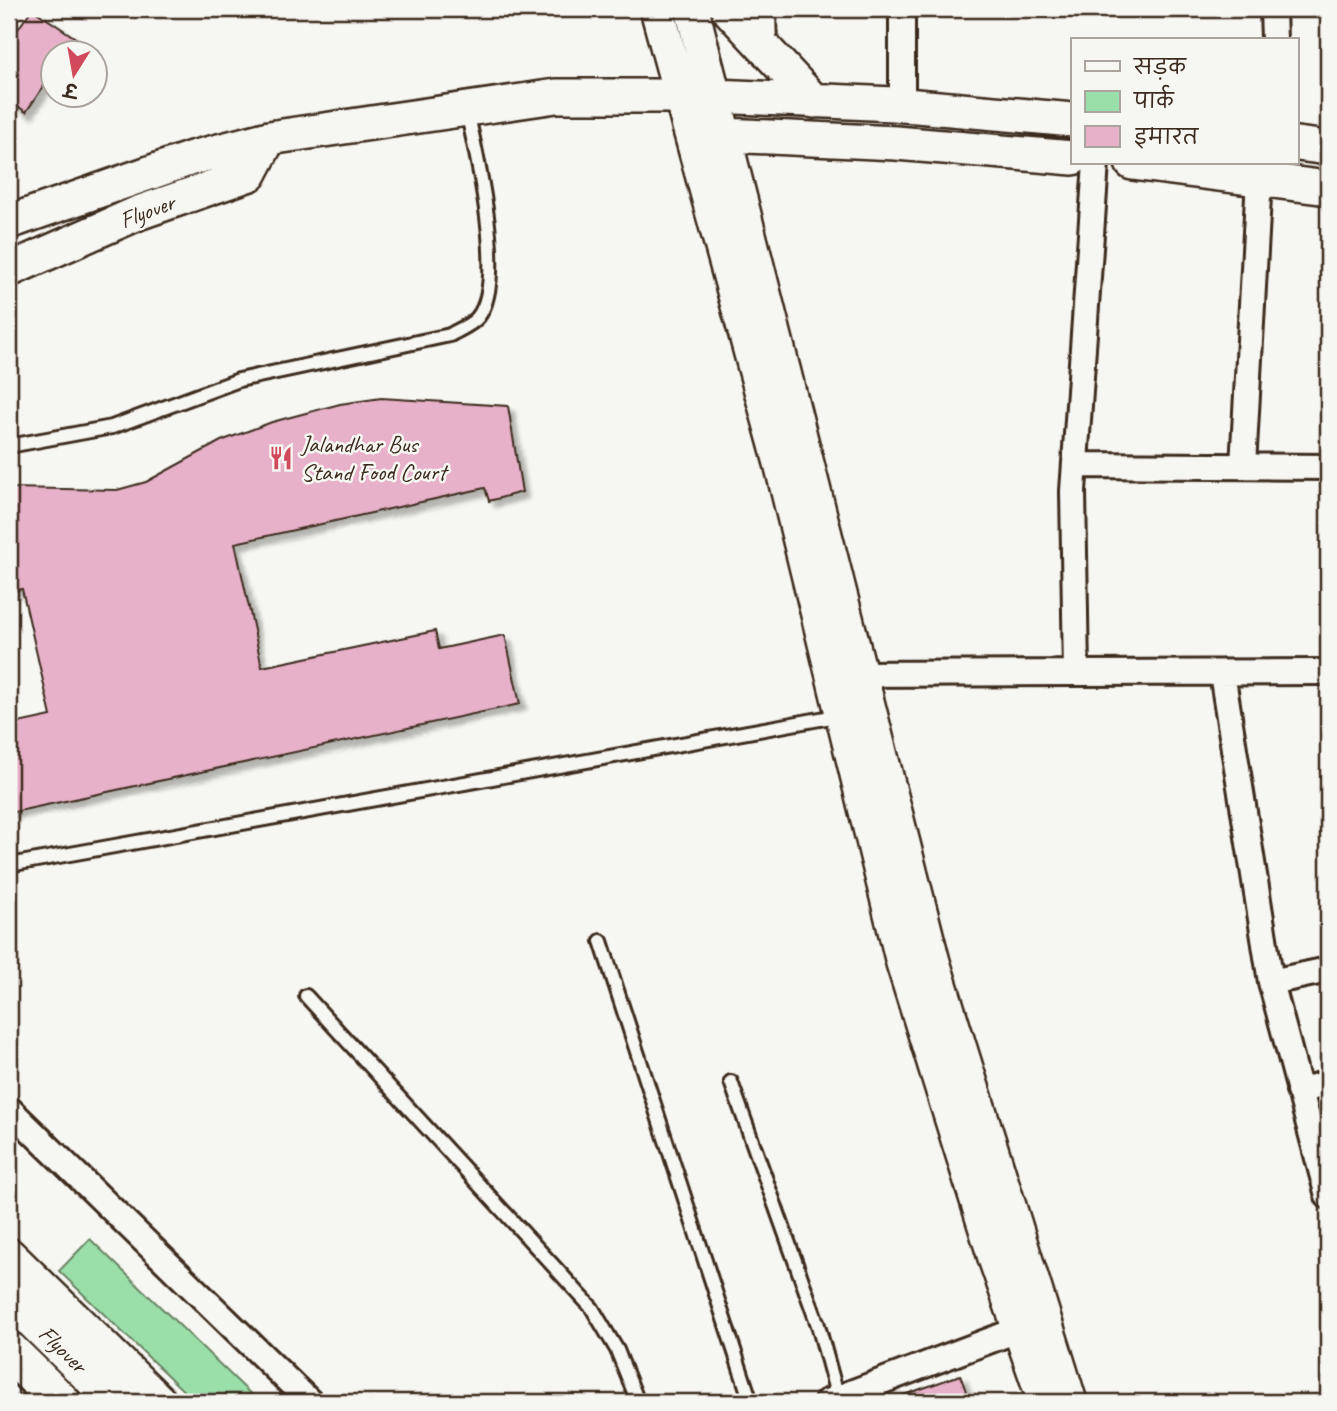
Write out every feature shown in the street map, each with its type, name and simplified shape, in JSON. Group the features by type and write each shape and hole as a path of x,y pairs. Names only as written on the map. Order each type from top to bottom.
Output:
{"highway":[{"name":"Flyover","path":"9,1295 118,1402"},
{"name":"Flyover","path":"9,1350 61,1402"}],"street":[{"path":"657,9 681,94 708,134 847,674 933,962 1032,1325 1045,1402"},
{"path":"692,9 714,96 708,134"},
{"path":"728,9 814,101"},
{"path":"762,9 764,48"},
{"path":"902,9 902,105"},
{"path":"1273,9 1274,38"},
{"path":"9,222 192,158 269,138 556,96 681,94 902,105 1071,120"},
{"path":"708,134 896,143 1071,158"},
{"name":"Flyover","path":"9,270 138,213 250,174 269,138"},
{"path":"1298,144 1328,148"},
{"path":"1076,673 1074,466 1096,164"},
{"path":"1140,164 1328,188"},
{"path":"1242,467 1259,179"},
{"path":"1074,466 1328,467"},
{"path":"847,674 1328,672"},
{"path":"1223,673 1271,982 1328,1196"},
{"path":"847,674 843,715 903,963 1032,1325 1070,1402"},
{"path":"1271,982 1328,970"},
{"path":"1299,1091 1328,1083"},
{"path":"9,1109 310,1402"},
{"path":"9,1255 160,1402"},
{"path":"835,1401 1032,1325"}],"lane":[{"path":"9,446 112,427 239,380 450,335 477,318 490,289 490,256 482,186 467,108"},
{"path":"9,865 843,715"},
{"path":"601,941 751,1402"},
{"path":"306,996 592,1308 617,1350 638,1402"},
{"path":"731,1082 818,1325 835,1401"}],"green space":[{"path":"90,1239 259,1402 195,1402 59,1271"}],"building":[{"path":"32,9 76,38 38,38 38,94 26,112 9,100 9,33 13,36"},
{"path":"381,398 508,406 522,492 489,501 485,488 235,543 262,667 435,631 439,649 505,635 520,704 9,813 9,725 51,716 22,589 9,592 9,488 117,490 146,482 221,441 272,422 340,404"},
{"path":"960,1375 970,1402 884,1402"}],"place":[{"name":"Jalandhar Bus Stand Food Court","path":"281,458"}]}
